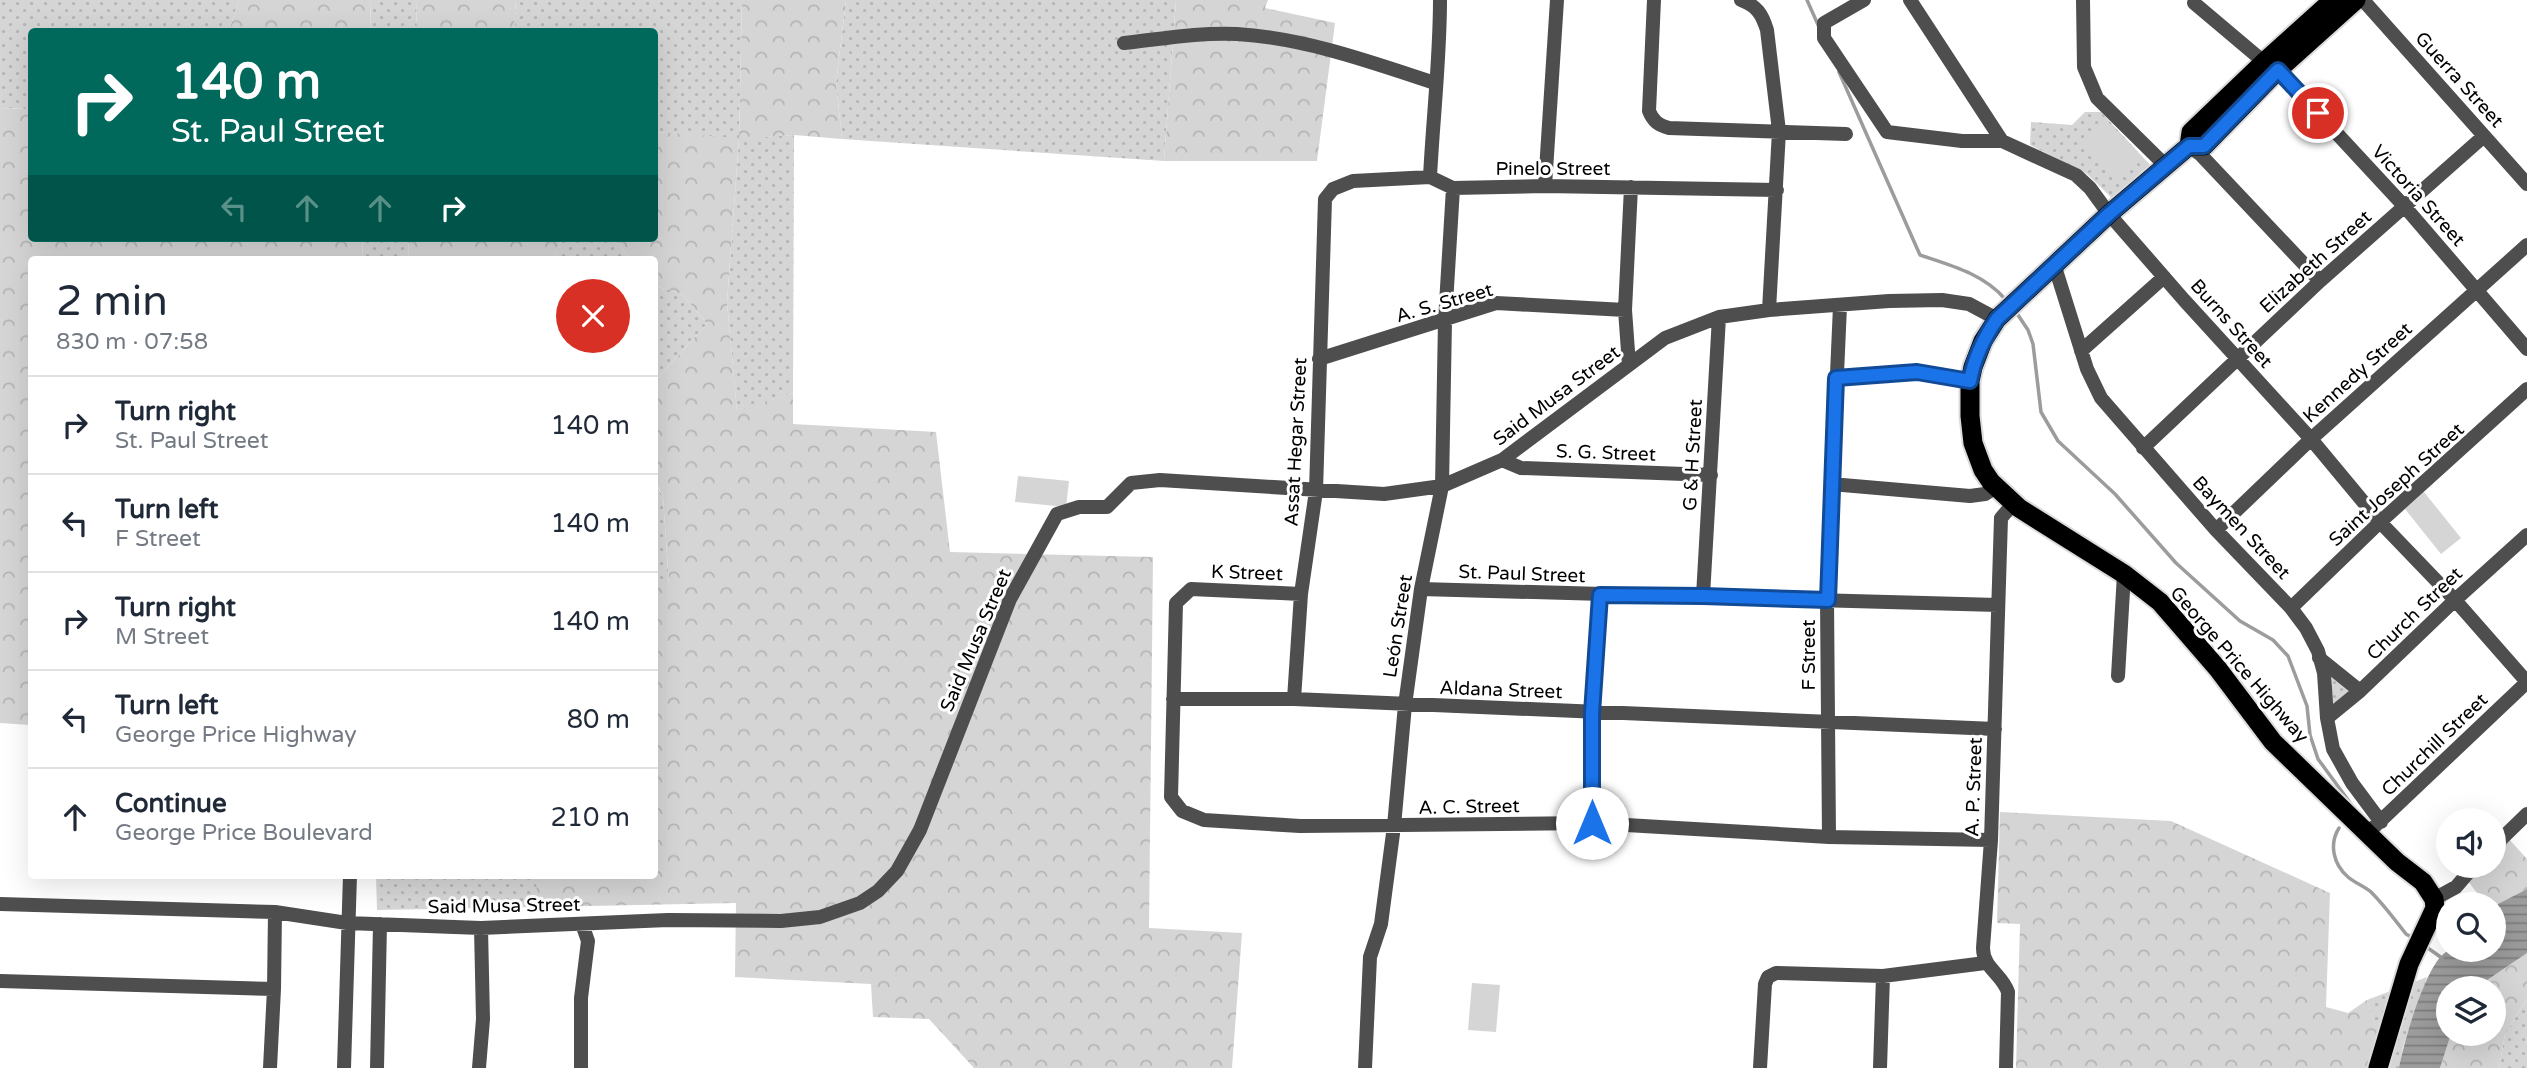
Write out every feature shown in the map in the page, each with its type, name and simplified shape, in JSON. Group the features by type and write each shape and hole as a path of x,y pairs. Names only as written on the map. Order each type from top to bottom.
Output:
{"highway":[{"path":"2271,66 2333,0"},
{"path":"2271,66 2356,0"},
{"name":"George Price Highway","path":"2271,66 2204,146 2189,146 2109,214 1997,319 1983,341 1970,381 1973,443 1983,470 1996,487 2014,503 2124,574 2160,602 2218,668 2273,742 2374,827 2423,882 2434,899"},
{"path":"2378,1068 2418,942 2432,918 2434,899"}],"street":[{"path":"1430,177 1435,83 1440,53 1440,0"},
{"path":"1545,186 1557,0"},
{"path":"1654,0 1649,111 1652,119 1659,125 1669,128 1846,135"},
{"path":"1741,0 1763,16 1769,42 1779,131 1769,310"},
{"path":"1864,0 1824,23 1824,38 1887,132 1962,141 2002,141"},
{"path":"1910,0 2002,141"},
{"path":"2083,0 2084,67 2097,98 2166,166"},
{"name":"Guerra Street","path":"2363,0 2527,184"},
{"name":"Victoria Street","path":"2194,3 2271,66 2405,207 2527,349"},
{"path":"1124,43 1210,35 1247,36 1301,43 1380,64 1435,83"},
{"name":"Elizabeth Street","path":"2143,448 2320,281 2484,136"},
{"name":"Burns Street","path":"2002,141 2076,175 2090,188 2109,214 2311,439 2380,522 2455,600 2527,682"},
{"path":"2189,146 2320,281"},
{"name":"Pinelo Street","path":"1333,189 1353,181 1430,177 1453,188 1545,186 1777,190"},
{"path":"1629,365 1625,310 1631,187"},
{"name":"León Street","path":"1365,1068 1370,957 1381,924 1394,826 1405,705 1422,589 1442,486 1445,321 1453,188"},
{"name":"Assat Hegar Street","path":"1294,699 1301,594 1316,491 1325,199 1333,189"},
{"name":"Kennedy Street","path":"2216,530 2311,439 2527,245"},
{"name":"Baymen Street","path":"2054,267 2081,351 2101,398 2216,530 2291,608 2313,639 2326,687 2330,738 2339,762 2374,827"},
{"path":"2081,351 2164,277"},
{"name":"Said Musa Street","path":"0,904 275,912 347,923 481,928 820,917 860,903 878,891 897,871 920,830 1010,599 1056,514 1079,507 1107,507 1131,483 1160,480 1384,494 1442,486 1502,460 1665,338 1719,317 1769,310 1942,300 1969,304 1997,319"},
{"name":"A. S. Street","path":"1319,359 1496,303 1625,310"},
{"name":"F Street","path":"1829,837 1828,600 1840,306"},
{"name":"G & H Street","path":"1703,596 1719,317"},
{"path":"1836,378 1917,372 1970,381"},
{"name":"Saint Joseph Street","path":"2291,608 2380,522 2527,389"},
{"name":"S. G. Street","path":"1502,460 1521,468 1711,475"},
{"path":"1831,484 1970,496 1984,494 1996,487"},
{"name":"A. P. Street","path":"1985,963 1983,948 1991,840 2001,518 2014,503"},
{"name":"Church Street","path":"2327,718 2360,691 2527,535"},
{"path":"2118,676 2124,574"},
{"name":"K Street","path":"1191,589 1301,594"},
{"name":"A. C. Street","path":"1191,589 1176,603 1171,797 1182,811 1204,820 1286,825 1394,826 1592,823 1829,837 1991,840"},
{"name":"St. Paul Street","path":"1422,589 1998,605"},
{"path":"1592,823 1592,713 1600,595"},
{"path":"2319,658 2360,691"},
{"name":"Churchill Street","path":"2374,827 2527,682"},
{"name":"Aldana Street","path":"1173,699 1294,699 1995,729"},
{"path":"2506,834 2527,814"},
{"path":"2434,899 2456,887 2464,878"},
{"path":"344,1068 350,879"},
{"path":"270,1068 275,912"},
{"path":"377,1068 380,924"},
{"path":"581,1068 581,998 588,941 582,924"},
{"path":"479,1068 483,1019 481,928"},
{"path":"1760,1068 1765,984 1768,977 1776,973 1883,976 1985,963 2005,983 2007,992 2006,1068"},
{"path":"1880,1068 1883,976"},
{"path":"0,982 274,989"}],"green space":[{"path":"0,0 239,0 230,28 28,28 28,109 0,108"},
{"path":"239,0 371,0 370,28 230,28"},
{"path":"371,0 417,0 416,28 370,28"},
{"path":"417,0 516,0 514,28 416,28"},
{"path":"516,0 742,0 739,138 794,135 793,393 737,412 727,302 739,139 658,132 658,28 514,28"},
{"path":"742,0 846,0 836,83 842,139 794,135 739,139 727,302 737,411 793,393 793,424 936,432 950,552 1153,557 1149,928 1242,933 1232,1068 974,1068 929,1019 873,1017 871,984 735,977 736,903 539,907 536,879 658,879 658,583 669,583 663,497 658,486 658,378 707,324 682,294 658,287 658,256 627,256 618,242 658,242 658,132 739,138"},
{"path":"846,0 1176,0 1164,161 842,139 836,83"},
{"path":"1176,0 1268,0 1265,8 1335,23 1317,161 1164,161"},
{"path":"0,108 28,109 28,242 363,242 362,256 28,256 28,725 0,723"},
{"path":"2085,112 2101,112 2152,167 2116,202 2087,174 2030,145 2031,122 2072,125"},
{"path":"2103,124 2138,160 2118,179 2083,143"},
{"path":"363,242 409,242 408,256 362,256"},
{"path":"409,242 560,242 555,256 408,256"},
{"path":"560,242 618,242 627,256 555,256"},
{"path":"658,287 682,294 707,324 658,378"},
{"path":"1018,476 1069,481 1066,507 1015,502"},
{"path":"658,488 663,497 669,584 658,583"},
{"path":"2424,492 2461,538 2441,554 2405,509"},
{"path":"2332,675 2350,692 2332,708"},
{"path":"2000,812 2171,821 2330,893 2326,1007 2348,1013 2367,1000 2377,1033 2369,1068 2016,1068 2020,924 1997,923"},
{"path":"2508,838 2527,859 2527,889 2506,900 2506,892 2476,892 2468,881 2471,878 2506,878"},
{"path":"376,879 537,879 539,907 377,910"},
{"path":"2527,953 2527,999 2506,1032 2506,976 2493,976"},
{"path":"2427,977 2403,1047 2399,1068 2369,1068 2377,1034 2367,1000"},
{"path":"1472,983 1500,985 1496,1032 1468,1030"},
{"path":"2527,999 2527,1068 2499,1068 2503,1046 2506,1046 2506,1032"},
{"path":"2447,1046 2503,1046 2499,1068 2440,1068"}],"shaded area":[{"path":"2527,889 2527,953 2493,976 2436,976 2436,1046 2447,1046 2440,1068 2399,1068 2417,1003 2437,962 2506,962 2506,900"}],"waterway":[{"path":"1807,0 1819,27"},
{"path":"1839,72 1920,255 1977,277 1997,290 2005,299"},
{"path":"2018,315 2033,344 2041,412 2058,441 2115,494 2176,563 2240,621 2273,640 2288,656 2307,706 2310,735 2318,759 2351,804"},
{"path":"2339,828 2333,847 2343,872 2371,892 2406,934 2413,938"},
{"path":"2425,946 2436,954"}],"route":[{"path":"1592,823 1592,713 1600,595 1828,600 1836,378 1917,372 1970,381 1983,341 1997,319 2109,214 2189,146 2204,146 2278,70 2318,113"}]}
